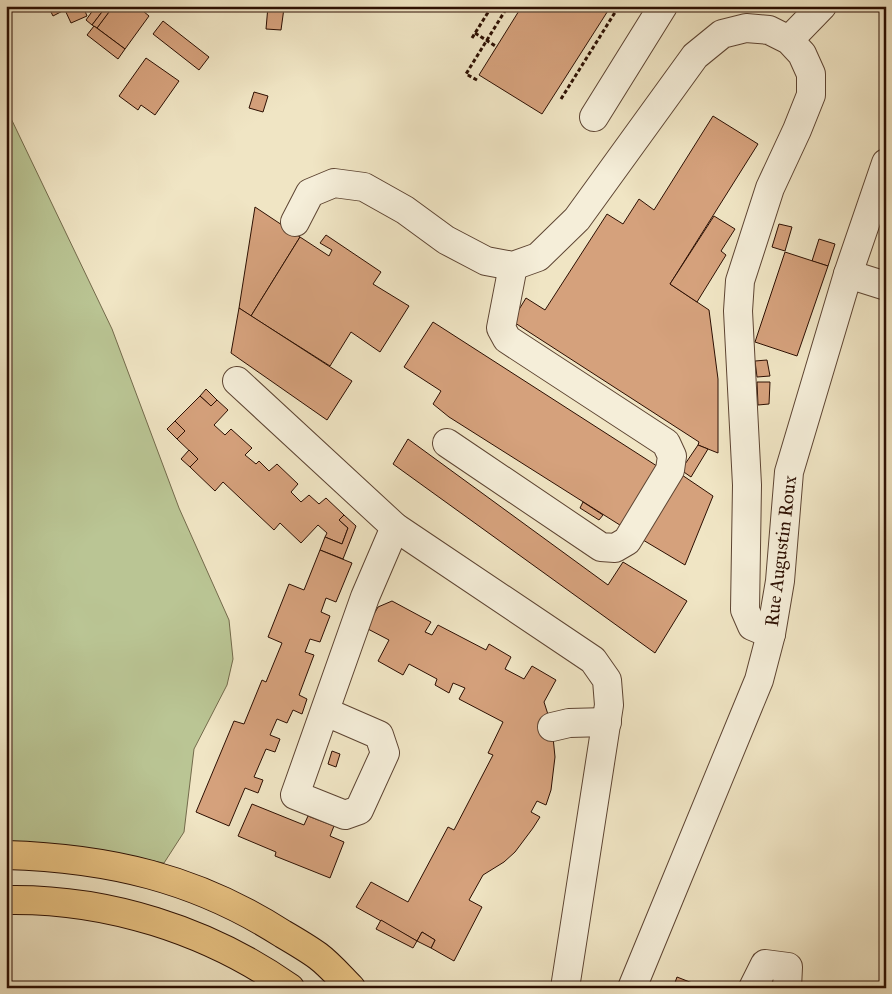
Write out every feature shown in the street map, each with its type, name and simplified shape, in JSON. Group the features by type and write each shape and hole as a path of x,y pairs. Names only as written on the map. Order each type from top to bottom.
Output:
{"main road":[{"path":"6,855 53,856 126,867 191,886 252,914 318,956 351,988"},
{"path":"6,900 82,905 171,927 237,954 290,988"}],"street":[{"path":"594,117 663,6"},
{"path":"789,40 822,6"},
{"path":"295,222 310,193 334,183 364,187 405,210 446,240 486,261 513,266 538,257 577,219 694,56 722,34 746,28 769,30 789,40 802,54 811,74 811,95 770,188 740,281 738,310 747,485 745,610 752,626 771,634"},
{"name":"Rue Augustin Roux","path":"632,988 759,680 771,634 780,581 789,472 848,274 886,163"},
{"path":"447,443 601,547 615,548 627,541 670,470 672,456 666,443 507,339 501,328 513,266"},
{"path":"848,274 886,286"},
{"path":"237,381 395,527 593,660 607,680 609,705 607,722 565,988"},
{"path":"326,712 365,597 395,527"},
{"path":"552,727 568,722 607,722"},
{"path":"753,988 765,964 788,967 787,988"}],"path":[{"path":"472,38 492,6"},
{"path":"477,80 466,74 508,6"},
{"path":"561,99 619,6"},
{"path":"475,33 497,47"}],"green space":[{"path":"6,108 112,329 179,508 229,620 233,659 227,685 194,749 184,832 164,863 86,848 6,843"}],"building":[{"path":"48,6 72,6 53,16"},
{"path":"72,6 83,6 87,16 71,23 65,10"},
{"path":"96,6 105,8 92,25 86,20"},
{"path":"113,6 137,6 149,16 125,49 97,28"},
{"path":"268,6 284,8 281,30 266,29"},
{"path":"522,6 611,6 542,114 479,75"},
{"path":"105,8 109,12 97,28 92,25"},
{"path":"163,21 209,57 199,70 153,34"},
{"path":"94,26 125,49 118,59 87,35"},
{"path":"146,58 179,81 155,115 141,105 138,110 119,96"},
{"path":"254,92 268,96 263,112 249,108"},
{"path":"713,116 758,144 670,284 709,310 718,379 718,453 698,445 699,442 512,321 526,298 545,310 607,214 623,224 639,199 654,210"},
{"path":"255,207 300,237 251,316 239,308"},
{"path":"714,216 735,229 721,251 726,255 697,302 670,284"},
{"path":"779,224 792,227 785,251 772,247"},
{"path":"326,235 381,272 373,284 409,306 380,352 351,332 330,366 251,316 300,237 329,256 332,250 320,243"},
{"path":"819,239 835,244 828,266 812,261"},
{"path":"785,252 828,266 797,356 755,342"},
{"path":"239,308 352,381 327,420 231,353"},
{"path":"433,322 660,468 623,527 449,417 433,404 441,391 404,367"},
{"path":"767,360 770,376 757,377 755,361"},
{"path":"757,382 770,382 769,404 758,405"},
{"path":"206,389 217,400 211,406 200,396"},
{"path":"200,396 211,406 217,400 228,410 214,425 225,435 231,429 252,448 245,455 256,464 259,461 269,471 277,464 298,484 291,492 301,502 309,495 319,504 326,498 344,515 339,520 348,528 342,544 325,537 327,533 318,525 301,543 280,523 274,530 223,482 215,491 190,467 198,459 177,439 185,431 175,421"},
{"path":"175,421 185,431 177,439 167,429"},
{"path":"408,439 608,585 623,562 687,601 655,653 393,464"},
{"path":"698,445 708,449 691,477 681,470"},
{"path":"189,450 198,459 190,467 181,459"},
{"path":"679,473 713,496 685,565 638,537"},
{"path":"583,502 603,515 599,520 580,508"},
{"path":"344,515 356,526 343,559 320,550 325,537 342,544 348,528 339,520"},
{"path":"320,550 352,563 336,602 326,598 321,612 330,616 320,642 310,639 305,652 314,655 299,695 307,699 302,714 293,710 287,723 277,719 270,735 280,739 275,752 266,749 254,777 263,780 258,793 245,788 229,826 196,812 234,721 244,724 262,680 266,682 282,643 268,637 289,584 304,590"},
{"path":"392,601 431,622 425,632 432,635 438,625 486,650 489,644 511,657 505,669 524,679 532,666 556,680 544,702 552,727 555,757 551,790 546,805 537,801 531,812 540,817 533,828 515,852 504,862 483,875 469,900 482,907 454,961 431,948 435,940 422,932 417,941 356,907 371,882 408,902 448,827 454,830 493,755 488,753 503,722 459,699 465,688 453,683 449,693 435,685 437,679 409,664 403,675 378,661 389,640 366,628 378,607"},
{"path":"332,751 340,754 336,767 328,764"},
{"path":"252,804 304,825 308,816 334,826 330,836 344,842 330,878 275,856 276,852 238,836"},
{"path":"381,920 417,941 413,948 376,929"},
{"path":"422,932 435,940 431,948 417,941"},
{"path":"677,977 705,988 673,988"}]}
